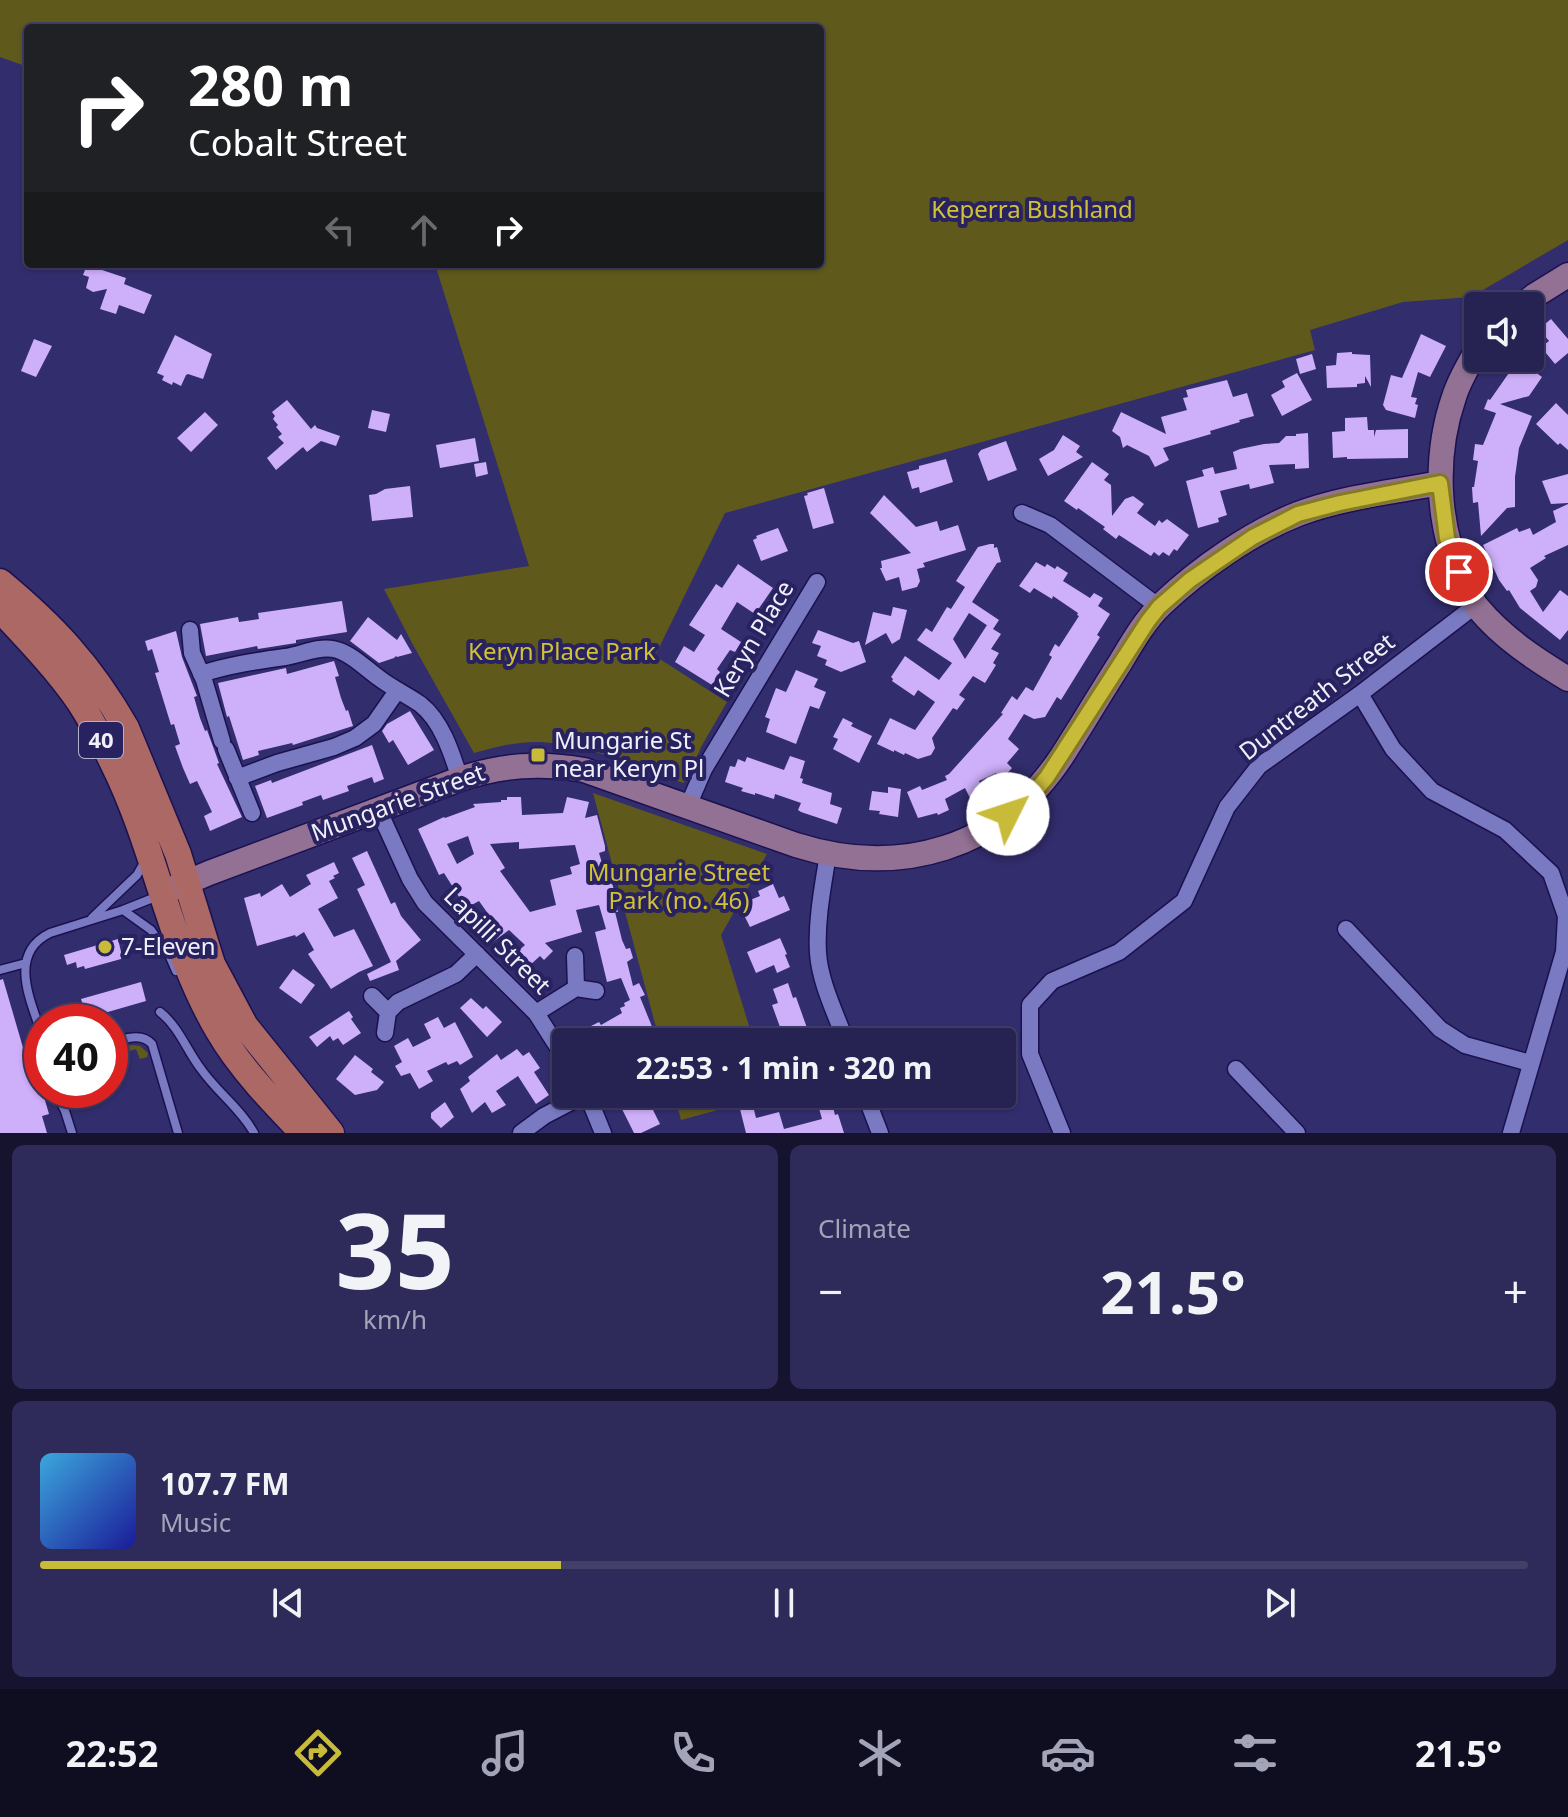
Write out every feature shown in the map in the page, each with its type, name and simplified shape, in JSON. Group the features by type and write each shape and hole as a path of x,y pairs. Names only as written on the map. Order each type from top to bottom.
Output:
{"main road":[{"name":"40","path":"0,582 63,638 107,696 126,728 163,814 212,964 245,1026 331,1133"},
{"name":"40","path":"0,609 45,657 80,703 115,767 194,982 218,1032 245,1068 303,1133"}],"street":[{"path":"1540,292 1568,275"},
{"path":"1466,372 1454,396 1442,444 1440,483 1447,538 1459,572 1476,605 1511,641 1568,679"},
{"name":"Mungarie Street","path":"162,894 187,881 460,779 493,769 537,765 565,767 599,775 828,854 885,859 919,855 958,843 1008,814 1036,790 1159,607 1190,580 1265,529 1298,514 1440,483"},
{"path":"1022,513 1050,525 1159,607"},
{"name":"Keryn Place","path":"688,806 704,769 817,582"},
{"name":"Duntreath Street","path":"1062,1133 1030,1054 1030,1005 1052,981 1119,952 1184,901 1227,807 1259,766 1476,605"},
{"path":"190,630 192,653 252,813"},
{"path":"201,674 236,664 326,648 344,653 423,707 432,717 447,746 460,779"},
{"path":"237,778 355,738 374,724 397,691"},
{"path":"1360,694 1393,749 1432,791 1505,830 1551,873 1566,916 1564,952 1511,1133"},
{"name":"Lapilli Street","path":"378,809 410,879 425,903 536,1013 552,1038"},
{"path":"828,854 820,900 818,953 822,975 841,1028"},
{"path":"1346,929 1440,1029 1465,1045 1530,1063"},
{"path":"385,1033 388,1012 398,1002 456,974 477,954"},
{"path":"575,956 576,988"},
{"path":"536,1013 576,988 596,991"},
{"path":"372,996 388,1012"},
{"path":"1236,1069 1297,1133"},
{"path":"521,1133 560,1108"},
{"path":"593,1108 603,1133"},
{"path":"870,1108 880,1133"}],"lane":[{"path":"88,921 137,875 149,855"},
{"path":"32,1004 26,983 26,963 32,948 45,936 162,894"},
{"path":"123,910 151,930 179,976"},
{"path":"0,970 26,963"},
{"path":"160,1012 172,1022 200,1068 246,1119 254,1133"},
{"path":"209,1036 245,1068"},
{"path":"128,1039 145,1038 152,1044 178,1133"},
{"path":"63,1108 72,1133"}],"green space":[{"name":"Keperra Bushland","path":"0,0 1568,0 1568,240 1480,292 1464,292 1464,298 1403,302 1310,330 1315,350 725,513 655,656 727,702 683,783 613,758 559,744 524,742 474,753 384,589 529,566 436,268 824,268 824,24 24,24 24,66 0,57"},
{"name":"Mungarie Street Park (no. 46)","path":"593,793 767,854 721,935 750,1028 656,1028"},
{"path":"128,1046 140,1046 148,1053 147,1057 140,1059 136,1049 128,1051"},
{"path":"678,1108 726,1108 681,1120"}],"building":[{"path":"86,268 96,268 126,278 124,284 152,295 144,314 119,305 116,314 100,309 107,289 93,292 86,288 89,277 83,275"},
{"path":"1551,319 1568,339 1568,353 1555,364 1544,351 1544,345 1549,341 1544,335 1544,325"},
{"path":"1421,334 1446,346 1430,377 1418,372 1411,397 1417,398 1415,418 1386,410 1383,405 1391,375 1402,378"},
{"path":"175,335 212,354 203,379 188,374 181,386 173,382 172,385 157,373"},
{"path":"34,339 52,346 36,377 21,371"},
{"path":"1337,353 1370,355 1371,387 1365,376 1365,383 1357,384 1357,387 1327,388 1326,366 1336,365"},
{"path":"1312,354 1316,369 1300,374 1296,359"},
{"path":"1510,372 1535,372 1542,377 1529,396 1500,404 1532,416 1519,448 1515,507 1507,508 1481,536 1478,502 1473,503 1472,487 1478,461 1473,460 1475,444 1483,445 1496,413 1484,409"},
{"path":"1297,373 1312,400 1282,416 1271,395 1285,387 1282,381"},
{"path":"1227,380 1233,397 1247,393 1254,416 1210,431 1211,434 1163,448 1169,460 1155,467 1149,456 1127,445 1123,448 1120,437 1112,431 1121,412 1166,434 1161,417 1187,410 1183,398 1188,397 1186,390"},
{"path":"287,400 311,429 315,425 340,436 336,446 321,441 307,452 303,447 276,470 267,458 284,443 278,437 282,434 276,427 278,425 272,412"},
{"path":"1556,403 1568,415 1568,450 1560,443 1558,445 1536,424"},
{"path":"372,410 390,414 386,432 368,428"},
{"path":"205,412 218,425 191,452 177,438"},
{"path":"1367,417 1368,430 1374,430 1374,437 1376,430 1408,429 1408,458 1333,458 1332,432 1345,431 1345,418"},
{"path":"1308,433 1309,468 1295,469 1295,464 1269,465 1274,483 1250,489 1249,484 1220,491 1227,515 1218,518 1219,522 1198,528 1186,481 1204,476 1202,470 1213,467 1215,474 1237,469 1233,452 1240,449 1279,443 1286,436"},
{"path":"1063,435 1080,446 1076,452 1083,457 1048,476 1039,459 1054,450"},
{"path":"475,438 479,461 440,468 436,445"},
{"path":"1006,441 1017,470 988,481 978,454"},
{"path":"946,459 953,482 920,493 919,487 912,489 907,472"},
{"path":"486,462 488,474 476,477 474,464"},
{"path":"1092,462 1109,474 1104,480 1111,485 1112,516 1125,499 1133,496 1144,504 1137,513 1155,526 1159,520 1162,523 1167,519 1189,535 1177,551 1174,549 1169,556 1163,552 1159,556 1154,552 1151,556 1119,535 1116,539 1103,529 1105,527 1064,501"},
{"path":"1568,474 1568,503 1551,504 1542,481"},
{"path":"410,486 413,517 372,521 369,495 385,489"},
{"path":"824,488 834,523 813,529 804,496"},
{"path":"884,495 916,527 937,521 940,531 958,525 966,550 923,563 925,567 917,569 920,581 917,587 902,591 899,577 886,581 880,568 881,561 911,553 870,513"},
{"path":"1568,504 1568,545 1544,556 1546,558 1530,568 1538,580 1536,587 1530,591 1543,612 1560,590 1568,596 1568,630 1560,640 1520,608 1499,580 1483,545 1517,528 1519,532 1530,528 1533,535 1556,522 1553,511"},
{"path":"778,528 788,551 761,561 753,540"},
{"path":"994,544 994,548 997,547 1001,562 997,563 972,602 999,620 993,629 1001,634 991,649 999,653 985,683 973,676 959,695 965,699 957,710 953,708 932,738 935,748 931,755 918,759 877,744 890,718 915,730 935,702 918,690 914,696 892,681 891,677 905,656 939,680 952,663 917,640 926,628 932,632 947,607 951,609 965,587 956,581 978,547","holes":["969,613 987,625 965,659 953,639"]},
{"path":"1036,562 1055,569 1057,566 1068,573 1063,581 1090,598 1094,593 1103,598 1098,606 1110,614 1097,635 1100,637 1061,700 1057,697 1045,717 1034,719 1024,714 1008,739 1019,749 1007,763 1012,768 1002,779 996,773 979,781 984,791 970,798 965,788 945,799 949,810 918,818 907,792 947,780 945,776 1003,714 1012,696 1017,700 1026,687 1033,691 1052,657 1049,655 1055,644 1059,647 1079,616 1053,596 1052,599 1034,588 1030,593 1019,586"},
{"path":"738,564 773,588 755,614 737,602 721,629 741,642 735,652 730,650 717,669 720,672 712,685 675,662 684,646 694,652 705,635 689,625 716,584 722,588"},
{"path":"342,601 347,632 206,656 200,624 238,617 239,622 259,619 258,613"},
{"path":"893,607 907,610 900,639 892,644 886,633 865,645 873,612 891,616"},
{"path":"368,617 397,640 401,634 412,653 379,663 350,641"},
{"path":"818,630 853,643 859,641 866,662 841,672 825,665 827,660 817,656 821,646 812,643"},
{"path":"176,631 197,696 194,697 200,718 242,817 210,831 204,816 212,812 197,781 190,784 183,768 175,746 180,744 155,673 159,672 152,649 148,651 145,641"},
{"path":"334,661 341,698 353,726 293,745 258,751 259,755 243,760 218,683 286,668 287,674"},
{"path":"796,670 818,679 814,687 826,692 819,709 810,706 796,744 766,732 770,719 765,717 776,688 786,692"},
{"path":"410,711 434,750 408,765 393,740 389,743 382,731 387,724"},
{"path":"843,718 853,723 851,726 872,736 859,763 833,749 838,739 833,737"},
{"path":"372,745 384,779 374,783 372,777 347,786 349,791 323,800 321,795 267,818 255,786 271,780 272,783"},
{"path":"790,756 805,761 800,778 803,779 802,783 832,793 830,804 842,808 837,824 801,812 798,810 801,803 775,794 774,799 755,795 725,782 730,766 735,767 738,759 745,762 747,757 784,770"},
{"path":"888,787 901,789 898,817 869,810 872,791 888,793"},
{"path":"521,797 522,815 563,813 567,797 589,802 585,818 597,815 605,846 605,851 599,853 606,876 610,875 622,940 626,949 630,948 633,958 627,962 633,986 639,983 645,995 640,997 653,1028 587,1028 599,1022 601,1025 622,1013 620,1008 630,1000 621,978 607,982 595,932 606,929 599,905 576,910 582,932 545,943 553,951 544,960 540,956 529,966 516,953 525,945 509,930 490,944 481,932 494,922 479,901 466,908 444,873 439,875 418,829 475,807 473,804","holes":["468,836 474,854 457,864 447,844","519,842 519,849 575,845 580,864 570,867 572,874 550,880 556,905 530,912 500,871 505,868 490,844"]},
{"path":"367,851 391,904 395,902 401,916 421,940 396,961 399,970 370,981 367,974 391,962 357,889 365,885 352,858"},
{"path":"334,862 339,873 329,881 338,898 318,909 334,937 354,929 373,966 331,989 308,954 314,950 304,932 296,937 257,946 244,898 260,893 261,897 282,884 290,897 311,884 306,875"},
{"path":"773,884 779,898 784,896 790,910 750,927 744,915 747,913 745,909 752,906 750,900 760,896 758,891"},
{"path":"780,938 790,967 777,973 774,965 756,973 747,952"},
{"name":"7-Eleven","path":"118,939 121,959 85,969 84,966 77,968 76,962 67,965 64,955"},
{"path":"293,969 315,985 301,1004 279,988"},
{"path":"3,979 24,1051 24,1108 47,1108 49,1114 42,1116 47,1133 0,1133 0,980"},
{"name":"7-Eleven","path":"141,982 146,1001 128,1006 83,1004 81,999"},
{"path":"788,983 807,1028 778,1028 780,1027 772,1005 778,1003 773,989"},
{"path":"471,998 483,1009 486,1006 502,1022 487,1037 460,1008"},
{"path":"349,1011 361,1033 343,1045 338,1038 333,1041 330,1036 317,1047 309,1037"},
{"path":"438,1017 444,1028 455,1022 473,1057 460,1065 457,1061 448,1065 446,1062 427,1071 433,1081 419,1089 410,1073 401,1076 395,1066 402,1062 394,1046 408,1038 413,1047 431,1038 424,1024"},
{"path":"517,1049 523,1056 529,1052 540,1068 534,1072 549,1095 536,1104 518,1076 496,1091 506,1105 492,1113 485,1102 472,1113 460,1089 470,1081 468,1077 497,1054 501,1060"},
{"path":"355,1055 384,1082 377,1090 355,1095 336,1079"},
{"path":"445,1102 454,1117 441,1128 431,1118 431,1113"},
{"path":"652,1108 660,1124 634,1133 622,1109"},
{"path":"740,1108 754,1108 756,1118 779,1112 784,1129 822,1119 819,1108 833,1108 844,1133 746,1133"}],"place":[{"name":"Mungarie St near Keryn Pl","path":"538,755"},
{"name":"7-Eleven","path":"105,947"}],"route":[{"path":"1008,814 1047,777 1159,607 1211,565 1265,529 1313,509 1440,483 1447,538 1459,572"}],"park label":[{"name":"Keryn Place Park","path":"562,652"}]}
